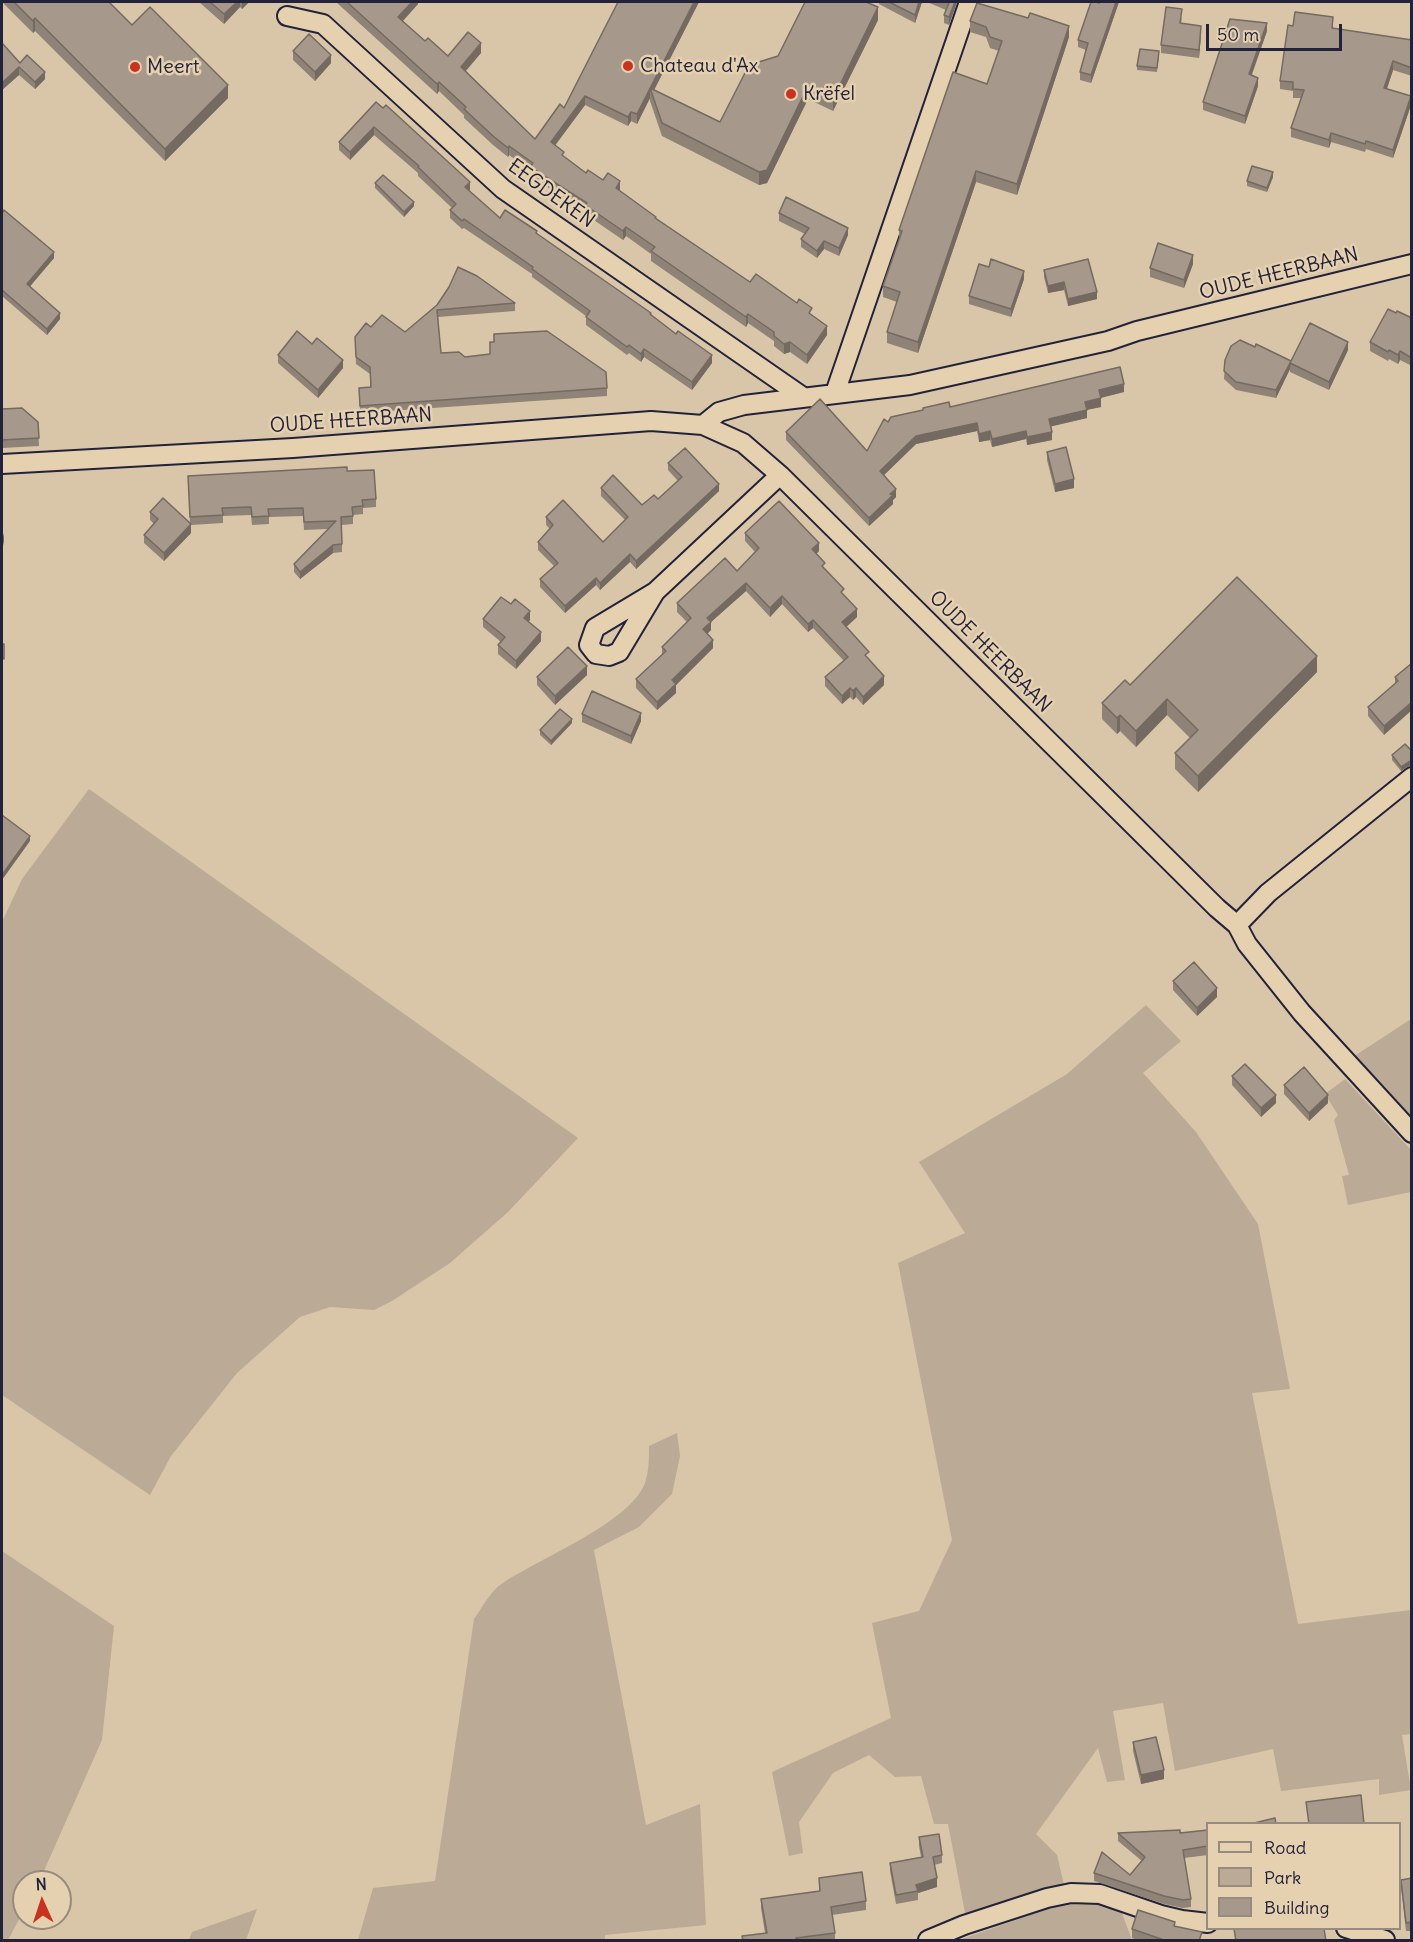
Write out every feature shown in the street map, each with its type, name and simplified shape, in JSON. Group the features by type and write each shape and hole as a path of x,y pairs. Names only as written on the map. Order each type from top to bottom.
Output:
{"street":[{"path":"835,393 969,2"},
{"name":"EEGDEKEN","path":"287,16 323,24 503,189 803,397"},
{"name":"OUDE HEERBAAN","path":"703,425 719,412 744,405 910,385 1108,341 1137,331 1412,264"},
{"name":"OUDE HEERBAAN","path":"2,464 317,447 651,421 703,425 743,442 780,475 1217,908 1237,925 1247,944 1302,1013 1412,1133"},
{"path":"655,592 780,475"},
{"path":"1237,925 1268,893 1412,777"},
{"path":"928,1941 963,1925 1047,1898 1071,1893 1100,1894 1161,1915 1206,1923"},
{"path":"1349,1930 1385,1941"}],"green space":[{"path":"89,789 578,1138 508,1212 450,1263 392,1301 374,1310 330,1307 300,1317 237,1373 171,1456 150,1495 2,1395 2,922 22,879"},
{"path":"1146,1005 1181,1041 1143,1073 1196,1132 1258,1224 1290,1389 1252,1393 1298,1624 1411,1610 1411,1734 1402,1735 1411,1790 1379,1795 1379,1779 1281,1791 1273,1749 1175,1771 1163,1703 1113,1711 1125,1780 1107,1782 1098,1748 1036,1834 1057,1855 1064,1885 965,1913 948,1824 934,1824 921,1776 895,1777 869,1755 833,1773 799,1822 803,1853 789,1856 772,1772 891,1718 872,1623 919,1611 952,1540 898,1263 965,1233 919,1162 1067,1074"},
{"path":"1411,1019 1411,1122 1353,1057"},
{"path":"1345,1079 1411,1150 1411,1192 1348,1205 1342,1176 1349,1175 1334,1120 1338,1115 1325,1094"},
{"path":"677,1433 680,1456 672,1494 639,1527 594,1550 646,1825 700,1804 706,1925 605,1935 605,1940 358,1940 373,1888 435,1881 474,1619 499,1586 582,1539 621,1512 636,1498 645,1483 649,1446"},
{"path":"2,1551 114,1626 102,1740 44,1870 12,1870 13,1930 8,1940 2,1940"},
{"path":"1087,1901 1120,1908 1132,1940 959,1940 1062,1904"},
{"path":"257,1909 246,1940 189,1940 192,1932"}],"building":[{"name":"Meert","path":"14,2 109,2 132,25 150,7 228,85 165,149 35,18 33,21"},
{"path":"210,2 237,2 224,14"},
{"path":"347,2 412,2 398,17 425,41 428,38 448,56 468,32 481,43 461,67 535,139 560,104 564,108 618,2 694,2 637,114 631,112 628,117 585,96 551,142 564,152 562,155 586,173 588,170 603,180 608,173 620,181 616,188 655,218 750,282 756,274 797,303 799,299 812,308 809,313 827,326 807,355 790,342 784,344 774,336 774,332 748,314 746,317 651,251 655,247 626,227 623,231 585,205 587,203 530,167 533,163 493,136 439,82 437,84"},
{"name":"Krëfel","path":"805,2 866,2 878,7 833,99 808,86 767,170 759,172 662,123 650,88 720,122 749,65 778,56"},
{"path":"889,2 919,2 915,15"},
{"path":"946,2 955,2 949,17 944,15 949,3"},
{"path":"1091,2 1116,2 1091,75 1080,72 1088,43 1078,40"},
{"path":"977,3 1028,18 1030,13 1069,26 1017,184 976,171 918,342 887,332 900,292 883,286 902,231 899,230 953,72 987,84 1002,41 990,37 986,27 970,21"},
{"path":"1166,7 1182,9 1180,23 1201,26 1199,50 1161,45"},
{"path":"1295,12 1333,17 1332,28 1412,40 1412,68 1393,61 1384,88 1411,96 1393,150 1331,133 1329,140 1291,128 1304,90 1293,89 1293,82 1280,81 1288,25 1293,26"},
{"path":"1230,19 1267,23 1249,74 1258,78 1245,116 1203,102"},
{"path":"309,34 331,55 315,72 293,51"},
{"path":"2,43 20,63 27,55 45,72 35,82 19,67 2,83"},
{"path":"1140,49 1159,51 1157,68 1137,66"},
{"path":"376,102 383,108 386,105 470,182 465,187 500,218 505,210 651,313 676,334 678,331 712,355 692,382 644,349 641,354 629,345 627,347 586,317 590,311 532,269 533,267 464,219 462,221 450,210 456,204 419,166 374,127 350,152 339,142"},
{"path":"1252,166 1273,172 1267,188 1247,181"},
{"path":"383,175 414,202 404,212 375,183"},
{"path":"786,197 848,228 839,248 824,241 817,251 801,239 809,228 779,213"},
{"path":"4,210 54,252 27,284 60,313 47,329 2,290 2,213"},
{"path":"1158,243 1193,255 1184,280 1150,268"},
{"path":"991,259 1024,271 1011,309 969,296 979,264 989,267"},
{"path":"1088,259 1097,292 1068,299 1064,282 1048,286 1044,270"},
{"path":"458,267 477,276 515,303 437,310 441,353 459,352 465,357 490,354 490,342 494,342 494,334 547,331 606,372 607,388 360,406 359,388 371,387 370,367 356,357 355,337 366,323 371,327 382,315 405,332 437,305"},
{"path":"1388,309 1412,318 1412,354 1410,357 1400,351 1398,355 1389,350 1388,352 1370,342"},
{"path":"1310,323 1348,342 1329,382 1290,363"},
{"path":"297,331 312,344 317,338 343,360 318,390 278,355"},
{"path":"1240,340 1255,347 1256,344 1291,361 1276,390 1236,382 1224,371 1225,360 1231,346"},
{"path":"1120,367 1124,384 1099,390 1101,398 1085,402 1087,410 1049,419 1052,432 1027,437 1026,431 992,439 990,431 979,434 977,423 916,436 880,471 896,489 890,494 893,495 869,518 786,432 820,399 867,451 884,419 888,422 891,417 923,410 923,408 949,402 950,407"},
{"path":"22,408 38,422 39,438 2,440 2,409"},
{"path":"1066,447 1074,479 1055,484 1047,452"},
{"path":"685,448 719,484 636,561 630,554 600,583 596,578 565,606 540,579 558,563 538,542 553,525 546,517 563,500 603,542 628,517 601,488 613,475 642,505 654,495 658,499 682,477 668,463"},
{"path":"347,467 347,471 374,470 376,499 362,500 363,506 352,507 353,516 341,517 342,544 333,545 300,572 294,564 336,521 304,522 303,508 268,509 269,516 252,517 251,507 222,508 223,515 190,517 188,476"},
{"path":"163,498 191,524 164,553 144,535 158,519 150,512"},
{"path":"779,501 819,543 812,549 825,563 822,566 844,589 841,592 857,609 842,622 869,652 865,655 884,676 863,697 856,688 853,691 850,688 842,696 825,677 848,657 813,620 808,624 782,596 770,608 746,583 707,618 711,622 703,629 713,640 672,680 676,684 657,702 636,679 666,651 662,647 691,618 677,603 725,558 737,571 759,548 745,533"},
{"path":"1237,577 1317,656 1198,776 1175,753 1198,730 1167,699 1136,731 1120,715 1117,718 1102,703 1125,680 1130,685"},
{"path":"501,597 511,604 515,599 530,611 524,618 541,632 516,661 498,645 505,637 483,619"},
{"path":"2,644 4,644 4,659 2,658"},
{"path":"568,647 587,666 555,696 537,677"},
{"path":"1412,663 1412,702 1384,726 1368,707 1398,681 1395,677"},
{"path":"592,691 641,713 631,736 582,714"},
{"path":"560,709 572,719 551,741 540,730"},
{"path":"1405,744 1412,751 1412,760 1401,767 1392,755"},
{"path":"2,815 30,836 2,875"},
{"path":"1194,962 1217,988 1197,1008 1173,981"},
{"path":"1245,1064 1276,1095 1261,1108 1232,1076"},
{"path":"1304,1067 1328,1095 1309,1113 1284,1085"},
{"path":"1156,1737 1164,1770 1141,1775 1133,1742"},
{"path":"1361,1795 1364,1822 1309,1822 1306,1802"},
{"path":"1275,1818 1276,1822 1258,1822"},
{"path":"1180,1830 1180,1833 1206,1830 1206,1846 1183,1850 1191,1899 1183,1900 1164,1896 1094,1873 1102,1852 1130,1875 1145,1857 1118,1833"},
{"path":"939,1834 942,1855 933,1857 937,1878 916,1885 918,1891 896,1895 890,1863 923,1857 919,1837"},
{"path":"862,1872 866,1901 831,1907 835,1933 796,1938 796,1941 743,1941 742,1936 767,1933 761,1899 820,1891 819,1878"},
{"path":"1412,1878 1411,1927 1410,1922 1406,1923 1401,1880"},
{"path":"1138,1910 1175,1922 1174,1926 1202,1932 1199,1941 1167,1941 1132,1929"},
{"path":"1234,1930 1324,1930 1326,1941 1236,1941"}],"place":[{"name":"Chateau d'Ax","path":"628,66"},
{"name":"Meert","path":"135,67"},
{"name":"Krëfel","path":"791,94"}]}
